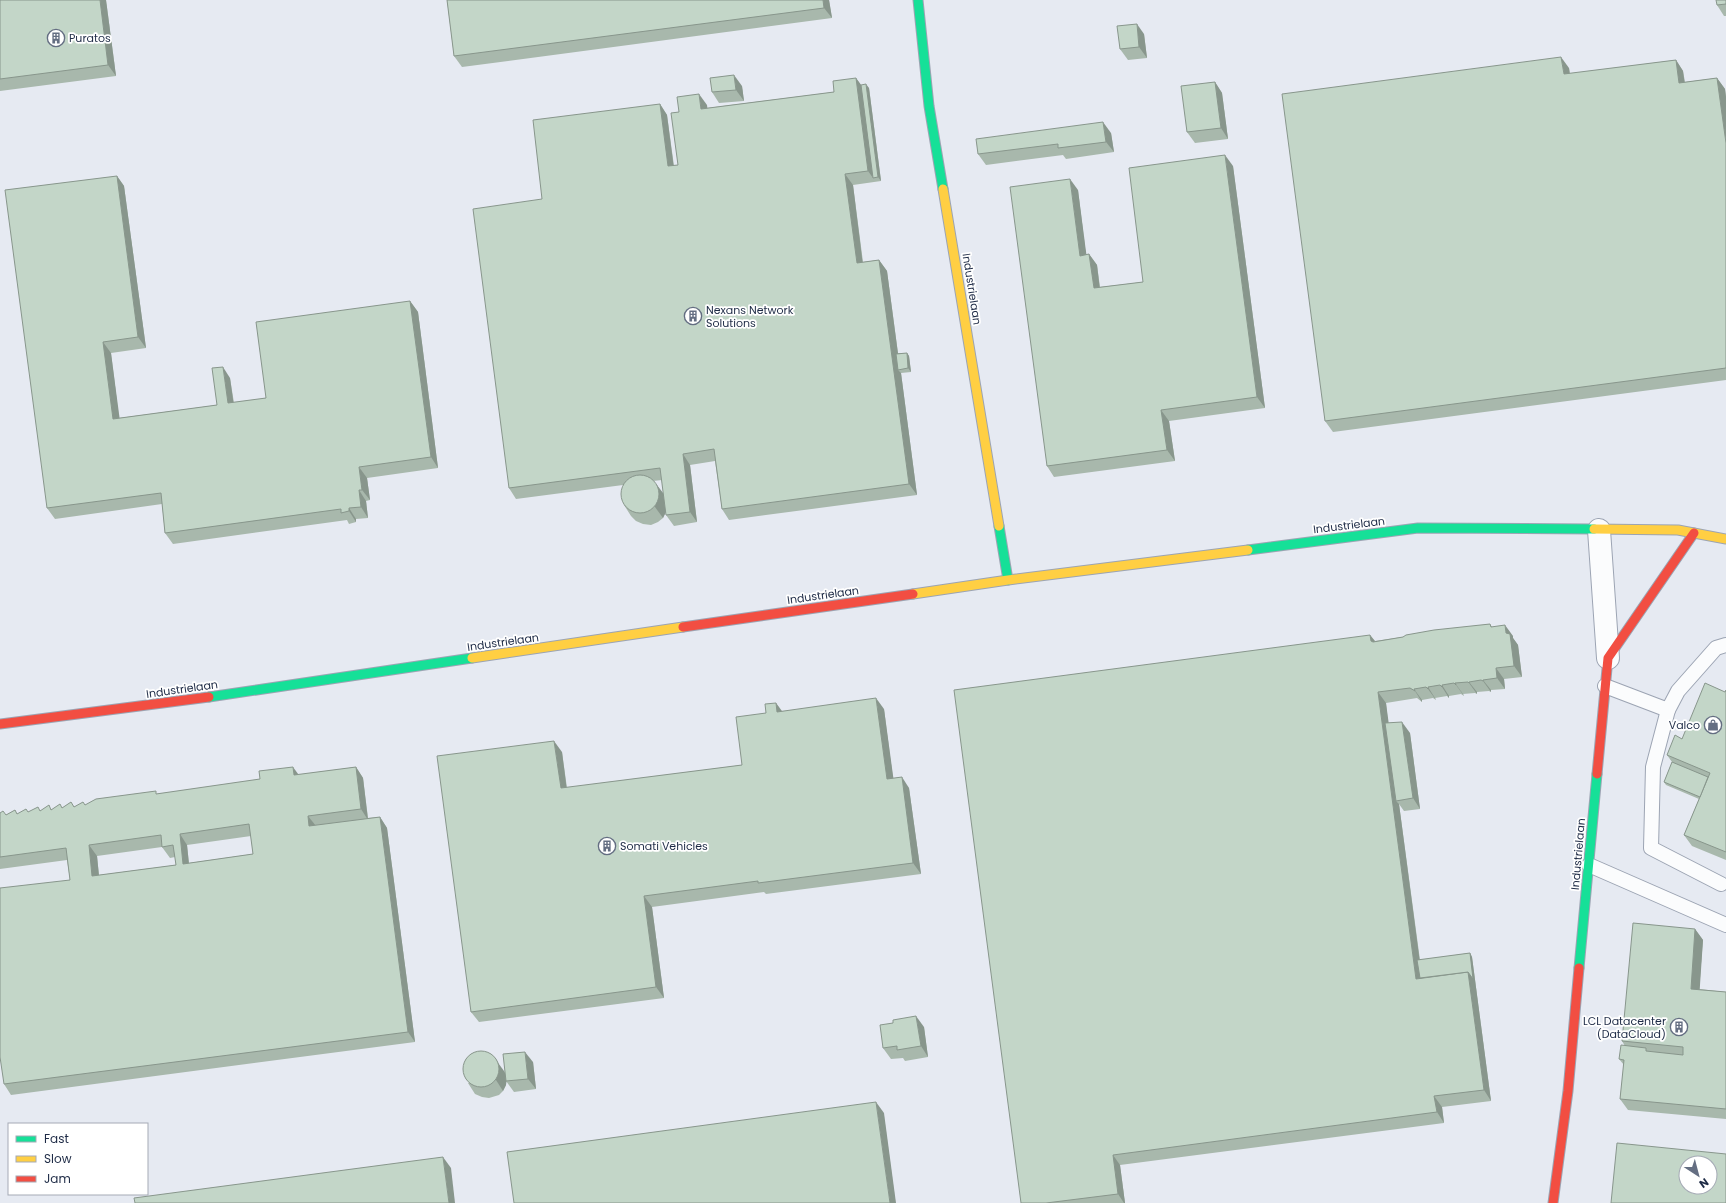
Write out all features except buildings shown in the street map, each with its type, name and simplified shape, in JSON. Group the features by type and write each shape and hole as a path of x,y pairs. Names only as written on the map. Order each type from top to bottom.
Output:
{"street":[{"name":"Industrielaan","path":"918,0 929,106 1008,580"},
{"name":"Industrielaan","path":"0,724 167,703 1008,580 1418,528 1678,530 1726,539"},
{"path":"1598,530 1608,658"},
{"name":"Industrielaan","path":"1552,1203 1568,1091 1608,658 1694,533"}],"lane":[{"path":"1721,884 1651,848 1653,767 1668,710 1678,691 1711,653 1716,648 1726,645"},
{"path":"1605,686 1668,710"},
{"path":"1589,865 1726,925"}],"traffic: fast":[{"path":"918,0 929,106 943,189"},
{"path":"999,526 1008,580"},
{"path":"1248,550 1418,528 1594,529"},
{"path":"209,697 472,658"},
{"path":"1579,968 1597,774"}],"traffic: slow":[{"path":"943,189 999,526"},
{"path":"1594,529 1678,530 1726,539"},
{"path":"913,594 1008,580 1248,550"},
{"path":"472,658 683,627"}],"traffic: jam":[{"path":"1597,774 1608,658 1694,533"},
{"path":"683,627 913,594"},
{"path":"0,724 209,697"},
{"path":"1553,1203 1568,1091 1579,968"}],"place":[{"name":"Puratos","path":"56,38"},
{"name":"Nexans Network Solutions","path":"693,316"},
{"name":"Valco","path":"1713,725"},
{"name":"Somati Vehicles","path":"607,846"},
{"name":"LCL Datacenter (DataCloud)","path":"1679,1027"}]}
